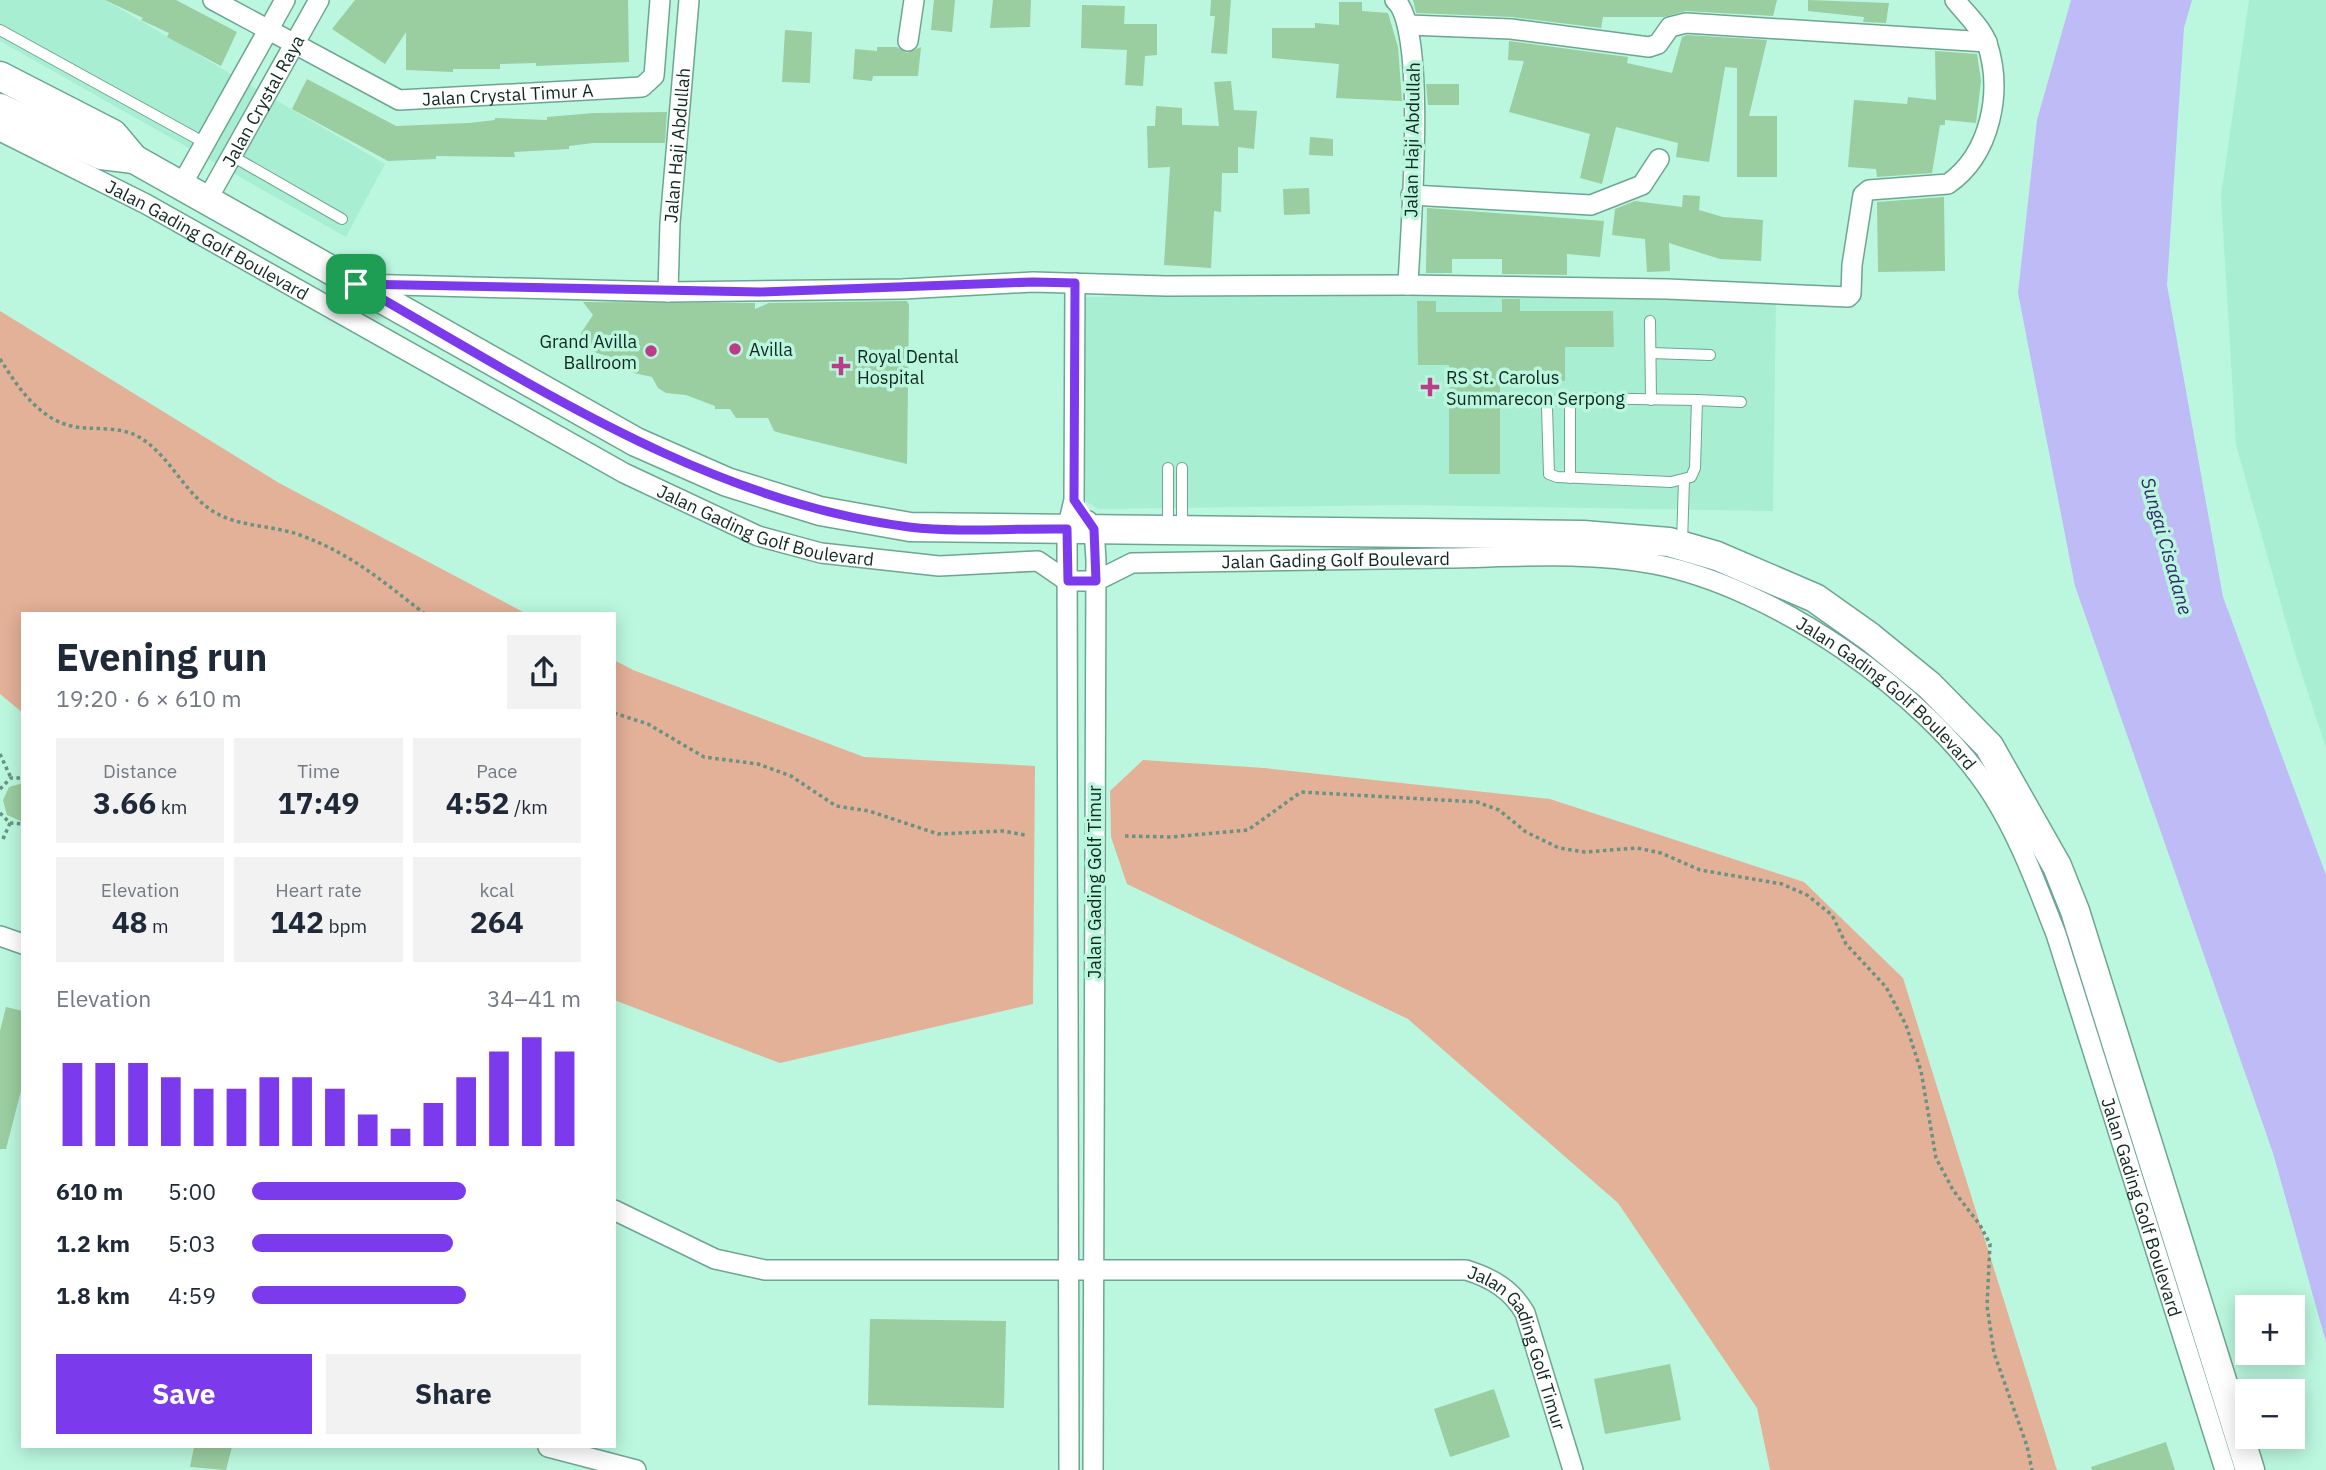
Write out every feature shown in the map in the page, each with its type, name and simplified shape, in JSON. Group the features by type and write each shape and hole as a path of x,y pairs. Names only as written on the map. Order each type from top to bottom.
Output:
{"main road":[{"name":"Jalan Gading Golf Boulevard","path":"0,76 113,134 134,159 636,442 727,482 820,511 910,527 1583,535 1682,545 1744,566 1815,598 1928,685 1989,746 2057,866 2075,911 2250,1470"},
{"name":"Jalan Gading Golf Boulevard","path":"0,108 101,155 134,159"}],"street":[{"name":"Jalan Crystal Timur A","path":"213,0 293,46 399,100 642,87 654,76 660,0"},
{"name":"Jalan Crystal Raya","path":"181,186 285,0"},
{"name":"Jalan Crystal Raya","path":"207,200 319,0"},
{"name":"Jalan Haji Abdullah","path":"668,292 670,223 689,0"},
{"path":"908,41 914,0"},
{"name":"Jalan Haji Abdullah","path":"1395,0 1405,12 1409,25 1415,77 1408,285"},
{"path":"356,284 668,292 1075,283 1408,285 1667,289 1848,297 1851,294 1852,265 1863,195 1869,190 1948,184 1957,176 1988,133 1993,75 1987,42 1955,0"},
{"path":"1409,25 1511,29 1649,47 1658,44 1670,27 1686,23 1987,42"},
{"name":"Jalan Gading Golf Boulevard","path":"0,131 146,204 624,472 758,536 821,553 939,566 1038,561 1068,581 1096,581 1132,563 1572,556 1654,564 1732,589 1805,625 1870,669 1935,722 1991,793 2024,853 2056,934 2225,1470"},
{"path":"1411,195 1591,205 1642,185 1658,159"},
{"name":"Jalan Gading Golf Timur","path":"1075,283 1074,500 1096,581 1093,1470"},
{"name":"Jalan Gading Golf Timur","path":"1069,1470 1068,581 1081,529"},
{"path":"0,936 21,943"},
{"path":"616,1211 715,1259 753,1269 1093,1270"},
{"name":"Jalan Gading Golf Timur","path":"1093,1270 1466,1270 1487,1276 1516,1298 1525,1313 1573,1470"},
{"path":"552,1448 636,1470"}],"lane":[{"path":"0,30 205,143"},
{"path":"232,156 342,219"},
{"path":"1650,321 1651,400"},
{"path":"1651,353 1710,355"},
{"path":"1570,398 1570,478"},
{"path":"1684,480 1570,478 1549,474 1547,407 1550,401 1570,398 1741,402"},
{"path":"1682,545 1684,480 1695,468 1697,400"},
{"path":"1168,468 1175,530"},
{"path":"1175,530 1182,468"}],"path":[{"path":"0,359 19,390 49,416 61,423 82,428 114,429 136,435 158,449 198,499 222,516 299,534 353,558 422,612"},
{"path":"616,714 648,724 704,757 758,764 791,776 836,806 869,811 938,834 1003,831 1025,835"},
{"path":"0,754 11,778"},
{"path":"0,789 11,778 21,778"},
{"path":"1125,836 1171,837 1248,830 1301,792 1477,803 1499,810 1526,832 1559,848 1585,852 1637,848 1661,853 1700,870 1782,884 1807,895 1832,915 1846,944 1886,987 1906,1025 1921,1071 1936,1158 1953,1190 1980,1225 1990,1244 1987,1306 1994,1353 2027,1446 2032,1470"},
{"path":"0,814 10,823 21,824"},
{"path":"3,839 10,823"}],"shaded area":[{"path":"0,0 105,0 385,164 346,237 0,41"},
{"path":"2249,0 2326,0 2326,748 2294,650 2236,445 2221,196"},
{"name":"RS St. Carolus Summarecon Serpong","path":"1406,292 1776,299 1773,511 1406,505 1098,509 1082,499 1086,297"},
{"path":"0,311 279,483 523,612 21,612 21,711 0,694"},
{"path":"616,661 633,670 864,757 1035,766 1033,1004 780,1063 616,1001"},
{"path":"1143,760 1264,768 1550,799 1804,882 1903,978 2057,1470 1770,1470 1757,1408 1618,1203 1408,1019 1127,884 1111,837 1110,791"}],"water":[{"name":"Sungai Cisadane","path":"2071,0 2192,0 2184,28 2167,285 2223,597 2326,875 2326,1342 2273,1153 2075,586 2018,293 2037,120"}],"building":[{"path":"105,0 176,0 237,32 221,66 167,37 169,33 141,20 143,18"},
{"path":"355,0 628,0 629,62 536,66 536,63 500,64 500,69 453,69 453,72 406,70 406,32 385,64 332,29"},
{"path":"934,0 955,0 952,32 931,30"},
{"path":"993,0 1031,0 1030,27 990,28"},
{"path":"1211,0 1231,0 1227,54 1211,53 1215,16 1210,16"},
{"path":"1413,0 1777,0 1773,16 1686,11 1664,17 1603,17 1601,28 1512,17 1416,13"},
{"path":"1808,0 1889,3 1886,23 1863,22 1864,17 1808,11"},
{"path":"1339,2 1362,2 1362,11 1388,13 1398,47 1402,101 1336,98 1339,64 1272,58 1272,28 1315,28 1315,23 1339,25"},
{"path":"1082,5 1125,6 1124,24 1157,24 1157,55 1145,56 1143,86 1125,85 1127,50 1081,48"},
{"path":"785,30 812,32 810,83 782,82"},
{"path":"1687,35 1767,40 1749,116 1777,116 1777,177 1737,177 1737,68 1725,67 1709,162 1676,157 1678,143 1616,127 1602,184 1580,178 1590,134 1509,112 1524,61 1508,60 1509,41 1628,57 1627,63 1672,73 1682,37"},
{"path":"877,47 897,47 907,53 921,47 918,76 873,76 872,81 853,79 855,49 877,51"},
{"path":"1935,51 1977,54 1981,81 1976,123 1945,120 1945,125 1940,125 1932,173 1877,177 1876,169 1848,167 1854,100 1907,104 1908,97 1936,100"},
{"path":"307,79 396,126 469,123 495,118 547,120 547,117 594,113 667,112 665,143 593,143 569,146 569,149 514,152 515,157 436,156 436,159 388,161 292,109"},
{"path":"1231,81 1234,110 1257,111 1254,149 1238,147 1238,173 1222,173 1221,212 1214,211 1211,268 1164,265 1170,167 1148,168 1147,126 1155,126 1156,106 1182,108 1182,125 1219,126 1214,82"},
{"path":"1426,84 1459,84 1459,105 1428,105"},
{"path":"1310,137 1333,139 1333,156 1309,155"},
{"path":"1309,188 1310,214 1284,215 1283,189"},
{"path":"1683,195 1700,196 1699,210 1723,217 1763,220 1761,261 1720,259 1669,243 1670,271 1647,272 1645,239 1612,235 1615,209 1635,201 1682,207"},
{"path":"1944,197 1945,271 1878,272 1877,202"},
{"path":"1427,208 1604,221 1600,257 1567,254 1567,275 1502,274 1502,259 1452,259 1452,273 1426,273"},
{"path":"1502,299 1520,299 1520,311 1613,311 1614,347 1565,347 1565,381 1500,381 1500,474 1449,474 1449,365 1418,365 1417,301 1436,301 1436,312 1502,312"},
{"path":"907,301 907,464 780,433 774,431 768,418 736,418 730,409 715,409 715,406 686,395 666,393 658,388 652,377 634,373 612,358 585,349 581,341 581,333 593,315 583,302 755,303 755,309 769,303"},
{"path":"21,784 21,821 7,815 3,800 9,787"},
{"path":"6,1007 21,1011 21,1091 6,1149 0,1149 0,1031"},
{"path":"870,1319 1006,1321 1004,1408 868,1405"},
{"path":"1670,1364 1681,1420 1605,1434 1594,1379"},
{"path":"1494,1389 1510,1437 1450,1457 1434,1409"},
{"path":"2166,1442 2175,1470 2092,1470 2091,1467"},
{"path":"194,1448 232,1448 226,1470 190,1467"}],"place":[{"name":"Avilla","path":"735,349"},
{"name":"Grand Avilla Ballroom","path":"651,351"},
{"name":"Royal Dental Hospital","path":"841,366"},
{"name":"RS St. Carolus Summarecon Serpong","path":"1430,387"}],"route":[{"path":"1033,282 1075,283 1074,500 1094,529 1096,581 1068,581 1067,529 910,527 820,511 727,482 636,442 356,284 760,292 902,289 1033,282"}]}
